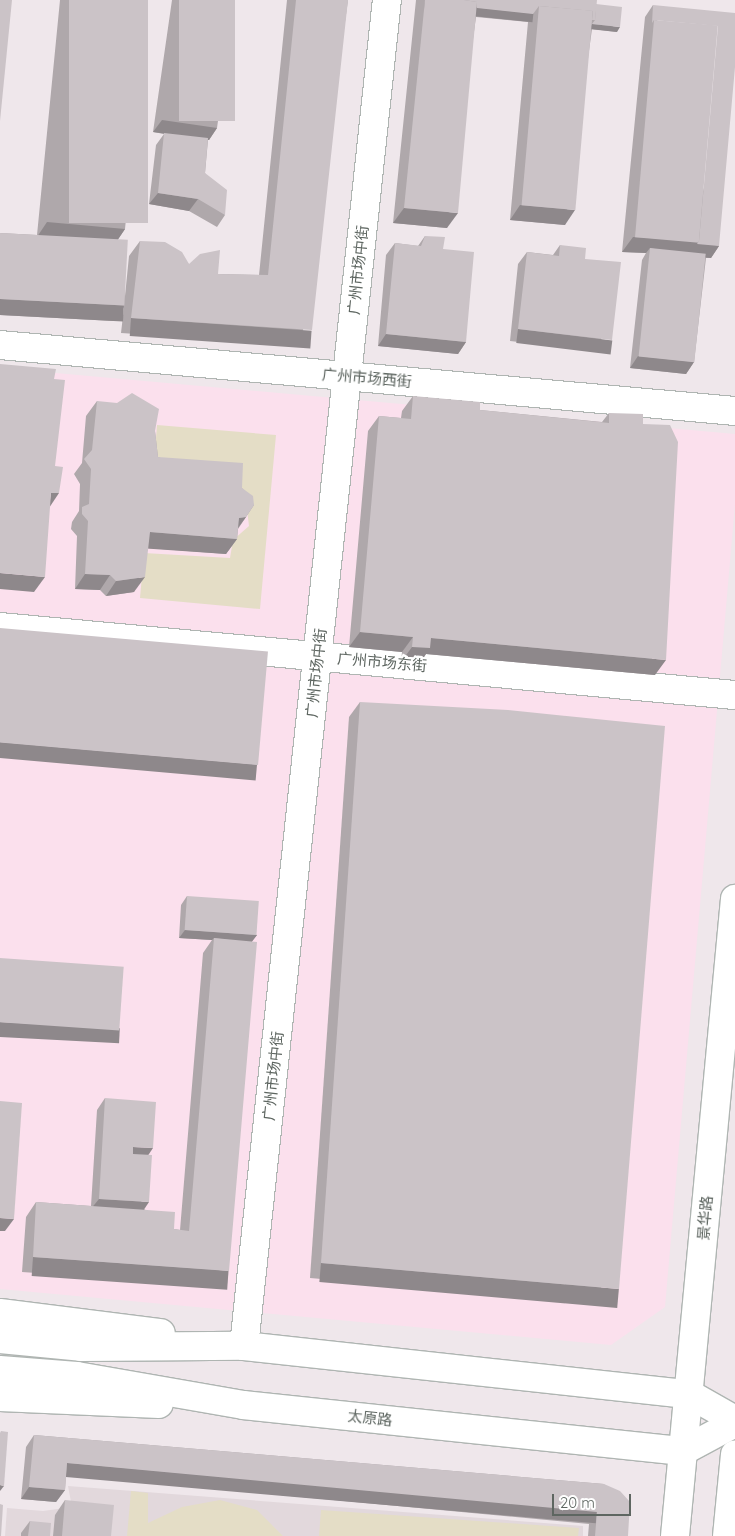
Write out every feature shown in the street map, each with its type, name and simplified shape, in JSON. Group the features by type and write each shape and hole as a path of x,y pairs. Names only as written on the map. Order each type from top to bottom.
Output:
{"street":[{"name":"广州市场中街","path":"244,1346 346,376 388,0"},
{"name":"广州市场西街","path":"0,345 735,411"},
{"name":"广州市场东街","path":"0,627 735,695"},
{"name":"景华路","path":"675,1536 735,900"},
{"path":"0,1313 81,1320 244,1346 689,1394 735,1422 683,1451"},
{"path":"0,1339 81,1347 244,1346"},
{"name":"太原路","path":"0,1370 77,1376 243,1405 683,1451"},
{"path":"0,1397 243,1405"},
{"path":"727,1536 735,1454"}],"shaded area":[{"path":"0,368 735,434 735,504 665,1307 611,1345 0,1289"},
{"path":"157,425 276,435 260,609 140,598 144,553 230,558 233,540 249,526 246,501 154,464"},
{"path":"68,1486 583,1526 583,1536 5,1536 7,1508 43,1511 72,1507"},
{"path":"131,1491 148,1493 148,1523 182,1507 220,1500 257,1510 283,1536 127,1536"},
{"path":"321,1510 579,1528 578,1536 319,1536"}],"building":[{"path":"0,0 12,0 0,121"},
{"path":"69,0 148,0 148,223 69,223"},
{"path":"179,0 235,0 235,121 179,121"},
{"path":"296,0 348,0 312,330 131,318 140,241 165,242 182,252 189,264 200,254 220,250 218,274 268,275"},
{"path":"425,0 477,2 458,213 404,208"},
{"path":"464,0 597,0 595,20 592,20 593,11 539,6 533,14 477,8 477,2"},
{"path":"596,4 622,7 620,27 592,24 595,20"},
{"path":"653,5 735,13 735,67 719,246 697,244 699,241 718,26 654,20 652,23"},
{"path":"539,6 593,11 575,210 522,205"},
{"path":"654,20 718,26 699,243 635,237"},
{"path":"164,133 208,138 205,173 227,190 225,215 198,199 158,193"},
{"path":"0,233 128,240 124,306 0,299"},
{"path":"425,236 445,237 443,249 474,252 466,342 386,334 395,243 421,246"},
{"path":"560,245 586,248 585,259 621,262 612,340 518,329 527,252 559,256"},
{"path":"650,248 706,254 694,362 639,356"},
{"path":"0,364 56,369 54,379 65,380 55,466 63,467 59,493 51,493 45,577 0,573"},
{"path":"132,393 159,409 155,431 158,457 243,463 242,488 253,496 254,505 246,517 239,518 237,539 150,532 145,577 116,581 110,575 85,574 88,521 82,514 82,507 89,504 91,469 84,459 92,450 97,401 117,403"},
{"path":"413,396 480,402 480,410 609,423 609,413 643,414 643,424 670,425 678,442 666,660 431,638 430,648 412,647 413,637 360,632 379,416 411,419"},
{"path":"0,628 268,651 258,765 0,742"},
{"path":"360,702 508,710 665,726 619,1289 321,1263"},
{"path":"187,896 259,901 256,935 185,930"},
{"path":"214,938 257,942 229,1271 33,1257 36,1202 175,1212 174,1229 189,1231"},
{"path":"0,958 124,967 119,1030 0,1022"},
{"path":"105,1098 156,1102 153,1148 133,1147 133,1154 152,1155 149,1202 99,1199"},
{"path":"0,1101 22,1103 14,1219 0,1218"},
{"path":"1,1431 8,1432 4,1486 0,1485"},
{"path":"34,1435 604,1484 620,1491 630,1502 628,1536 595,1536 597,1512 67,1463 65,1490 29,1487"},
{"path":"65,1500 114,1505 111,1536 62,1536"},
{"path":"0,1504 3,1505 1,1536 0,1536"},
{"path":"30,1521 51,1523 50,1536 28,1536"}]}
